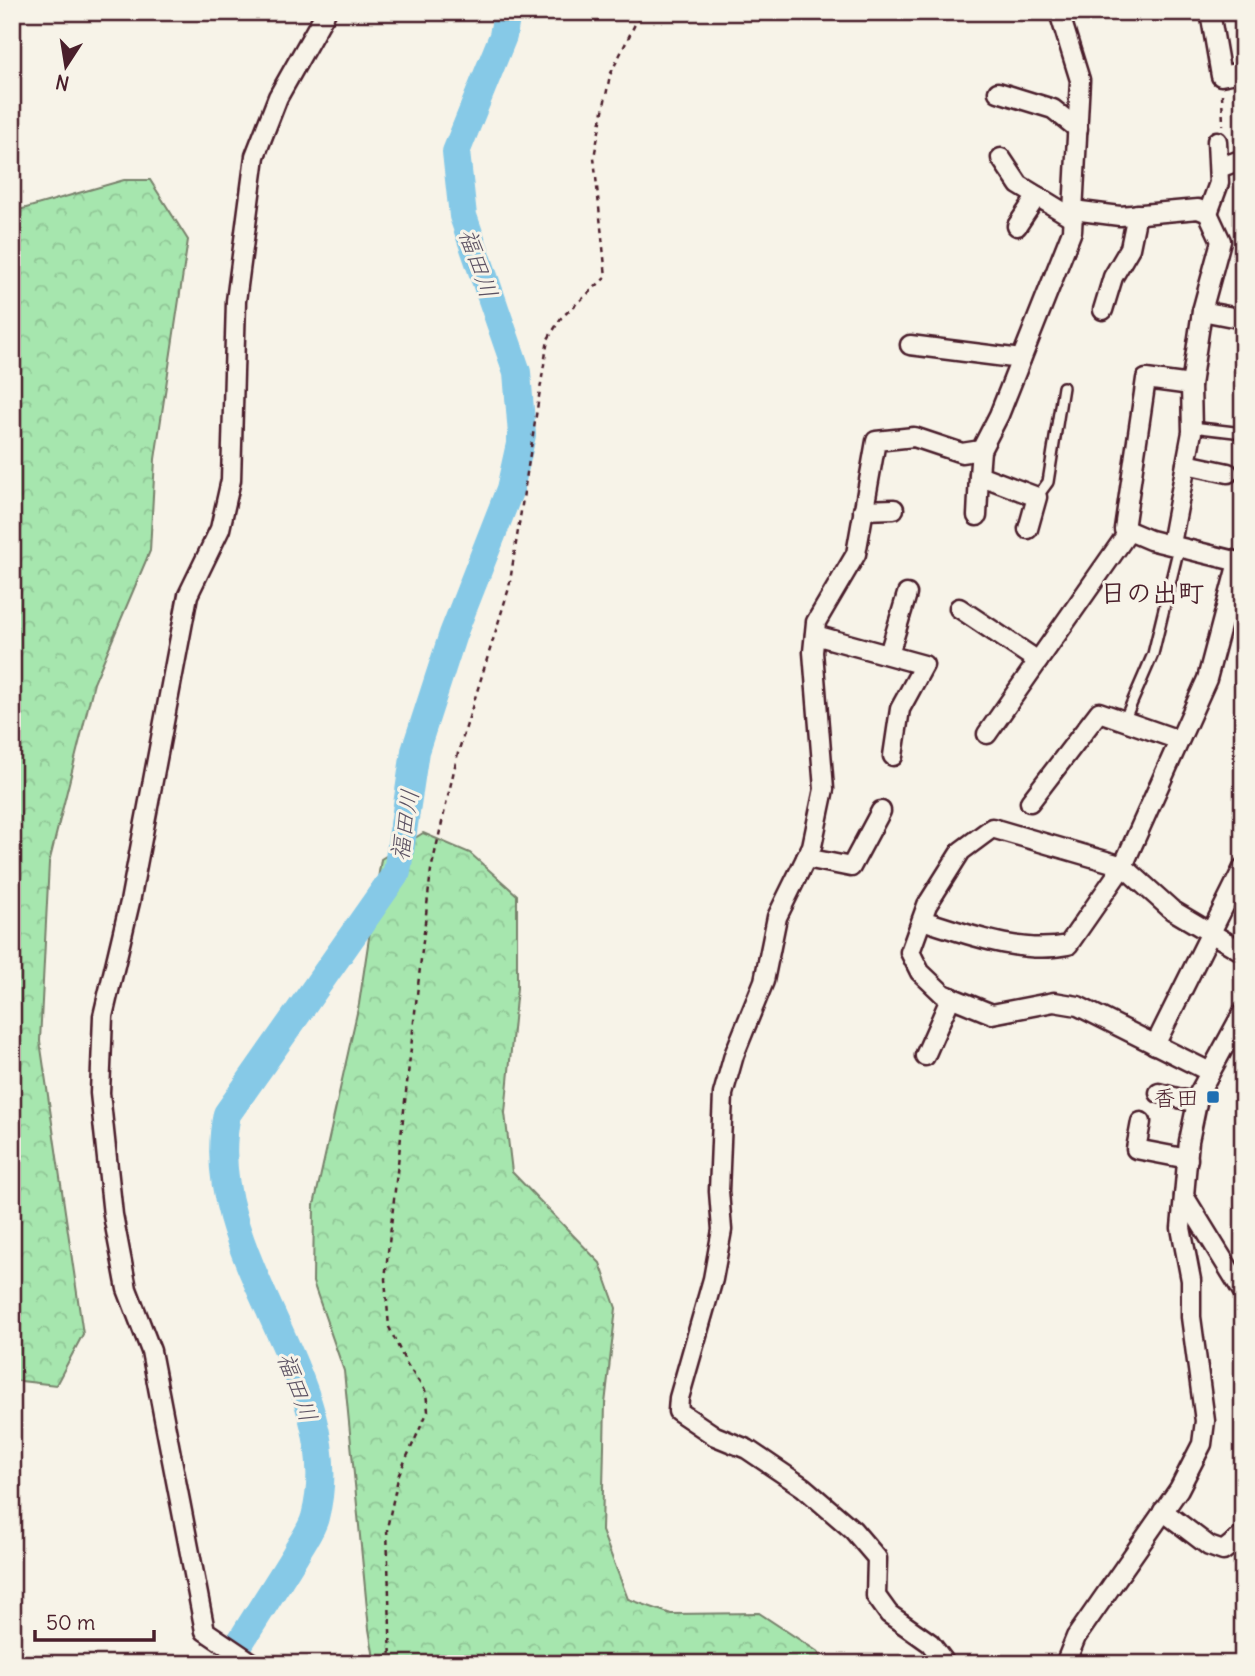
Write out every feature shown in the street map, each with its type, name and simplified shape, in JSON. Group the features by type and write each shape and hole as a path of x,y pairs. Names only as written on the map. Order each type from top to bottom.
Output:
{"street":[{"path":"250,1661 205,1631 151,1351 127,1289 113,1215 100,1093 103,1016 130,902 188,595 220,529 231,480 236,301 255,156 278,97 326,12"},
{"path":"977,516 981,450 999,415 1072,231 1080,80 1059,12"},
{"path":"1210,12 1221,76 1241,72"},
{"path":"998,92 1053,109 1078,129"},
{"path":"1208,213 1219,183 1217,141"},
{"path":"1001,158 1019,185 1073,214 1120,216 1198,209 1208,213 1221,241 1202,311 1191,385 1192,427 1175,545"},
{"path":"1219,168 1243,159"},
{"path":"1017,226 1037,196"},
{"path":"1103,310 1120,281 1138,214"},
{"path":"1202,311 1243,318"},
{"path":"910,345 1021,359"},
{"path":"922,920 976,937 1046,949 1068,945 1123,866 1207,679 1240,563 1150,540 1124,528 1146,379 1191,385"},
{"path":"943,1664 943,1660 930,1643 889,1614 876,1596 877,1558 853,1530 803,1487 747,1450 715,1436 678,1411 713,1279 722,1230 719,1191 723,1094 734,1055 764,981 777,917 806,858 824,789 816,716 816,622 856,554 876,441 914,437 962,453 981,450"},
{"path":"1186,464 1228,473"},
{"path":"979,475 1037,497 1027,529"},
{"path":"863,510 894,509"},
{"path":"987,734 1129,531"},
{"path":"889,654 907,594"},
{"path":"959,608 1038,661"},
{"path":"815,635 924,665 900,709 893,756"},
{"path":"1030,802 1099,712 1179,740"},
{"path":"806,858 851,867 881,811"},
{"path":"1208,1071 1079,1006 1054,1002 992,1014 943,994 920,972 910,951 927,905 961,851 992,828 1123,866 1172,910 1243,952"},
{"path":"1155,1045 1243,868"},
{"path":"925,1056 951,997"},
{"path":"1065,1664 1076,1637 1195,1461 1205,1421 1191,1317 1191,1280 1181,1228 1184,1196 1197,1103 1208,1071 1243,1012"},
{"path":"1160,1093 1197,1103"},
{"path":"1141,1122 1136,1149 1188,1159"},
{"path":"1184,1196 1243,1292"},
{"path":"1163,1511 1209,1546 1223,1551 1243,1535"}],"lane":[{"path":"1037,497 1048,482 1063,387"},
{"path":"1192,427 1243,433"},
{"path":"1124,721 1153,654 1175,545"}],"path":[{"path":"391,1664 387,1528 399,1474 428,1411 426,1392 406,1363 389,1327 385,1279 431,870 458,753 509,588 548,339 561,318 606,277 594,158 610,75 641,12"},
{"path":"1217,141 1224,134 1221,76"}],"green space":[{"path":"124,180 150,180 188,240 155,459 150,551 94,683 49,863 40,1041 83,1334 56,1385 12,1380 12,212"},
{"path":"423,833 470,853 517,895 517,988 505,1113 512,1172 600,1263 616,1308 605,1404 602,1531 628,1599 671,1614 759,1613 818,1652 824,1664 375,1664 369,1629 344,1371 313,1282 314,1205 359,1004 381,859"}],"waterway":[{"name":"福田川","path":"227,1664 311,1527 315,1517 320,1467 312,1417 295,1367 251,1268 233,1217 224,1166 227,1114 397,872 415,751 453,634 510,489 522,435 517,372 463,216 456,152 503,36 507,12"}],"place":[{"name":"香田","path":"1213,1097"}],"district":[{"name":"日の出町","path":"1152,592"}]}
